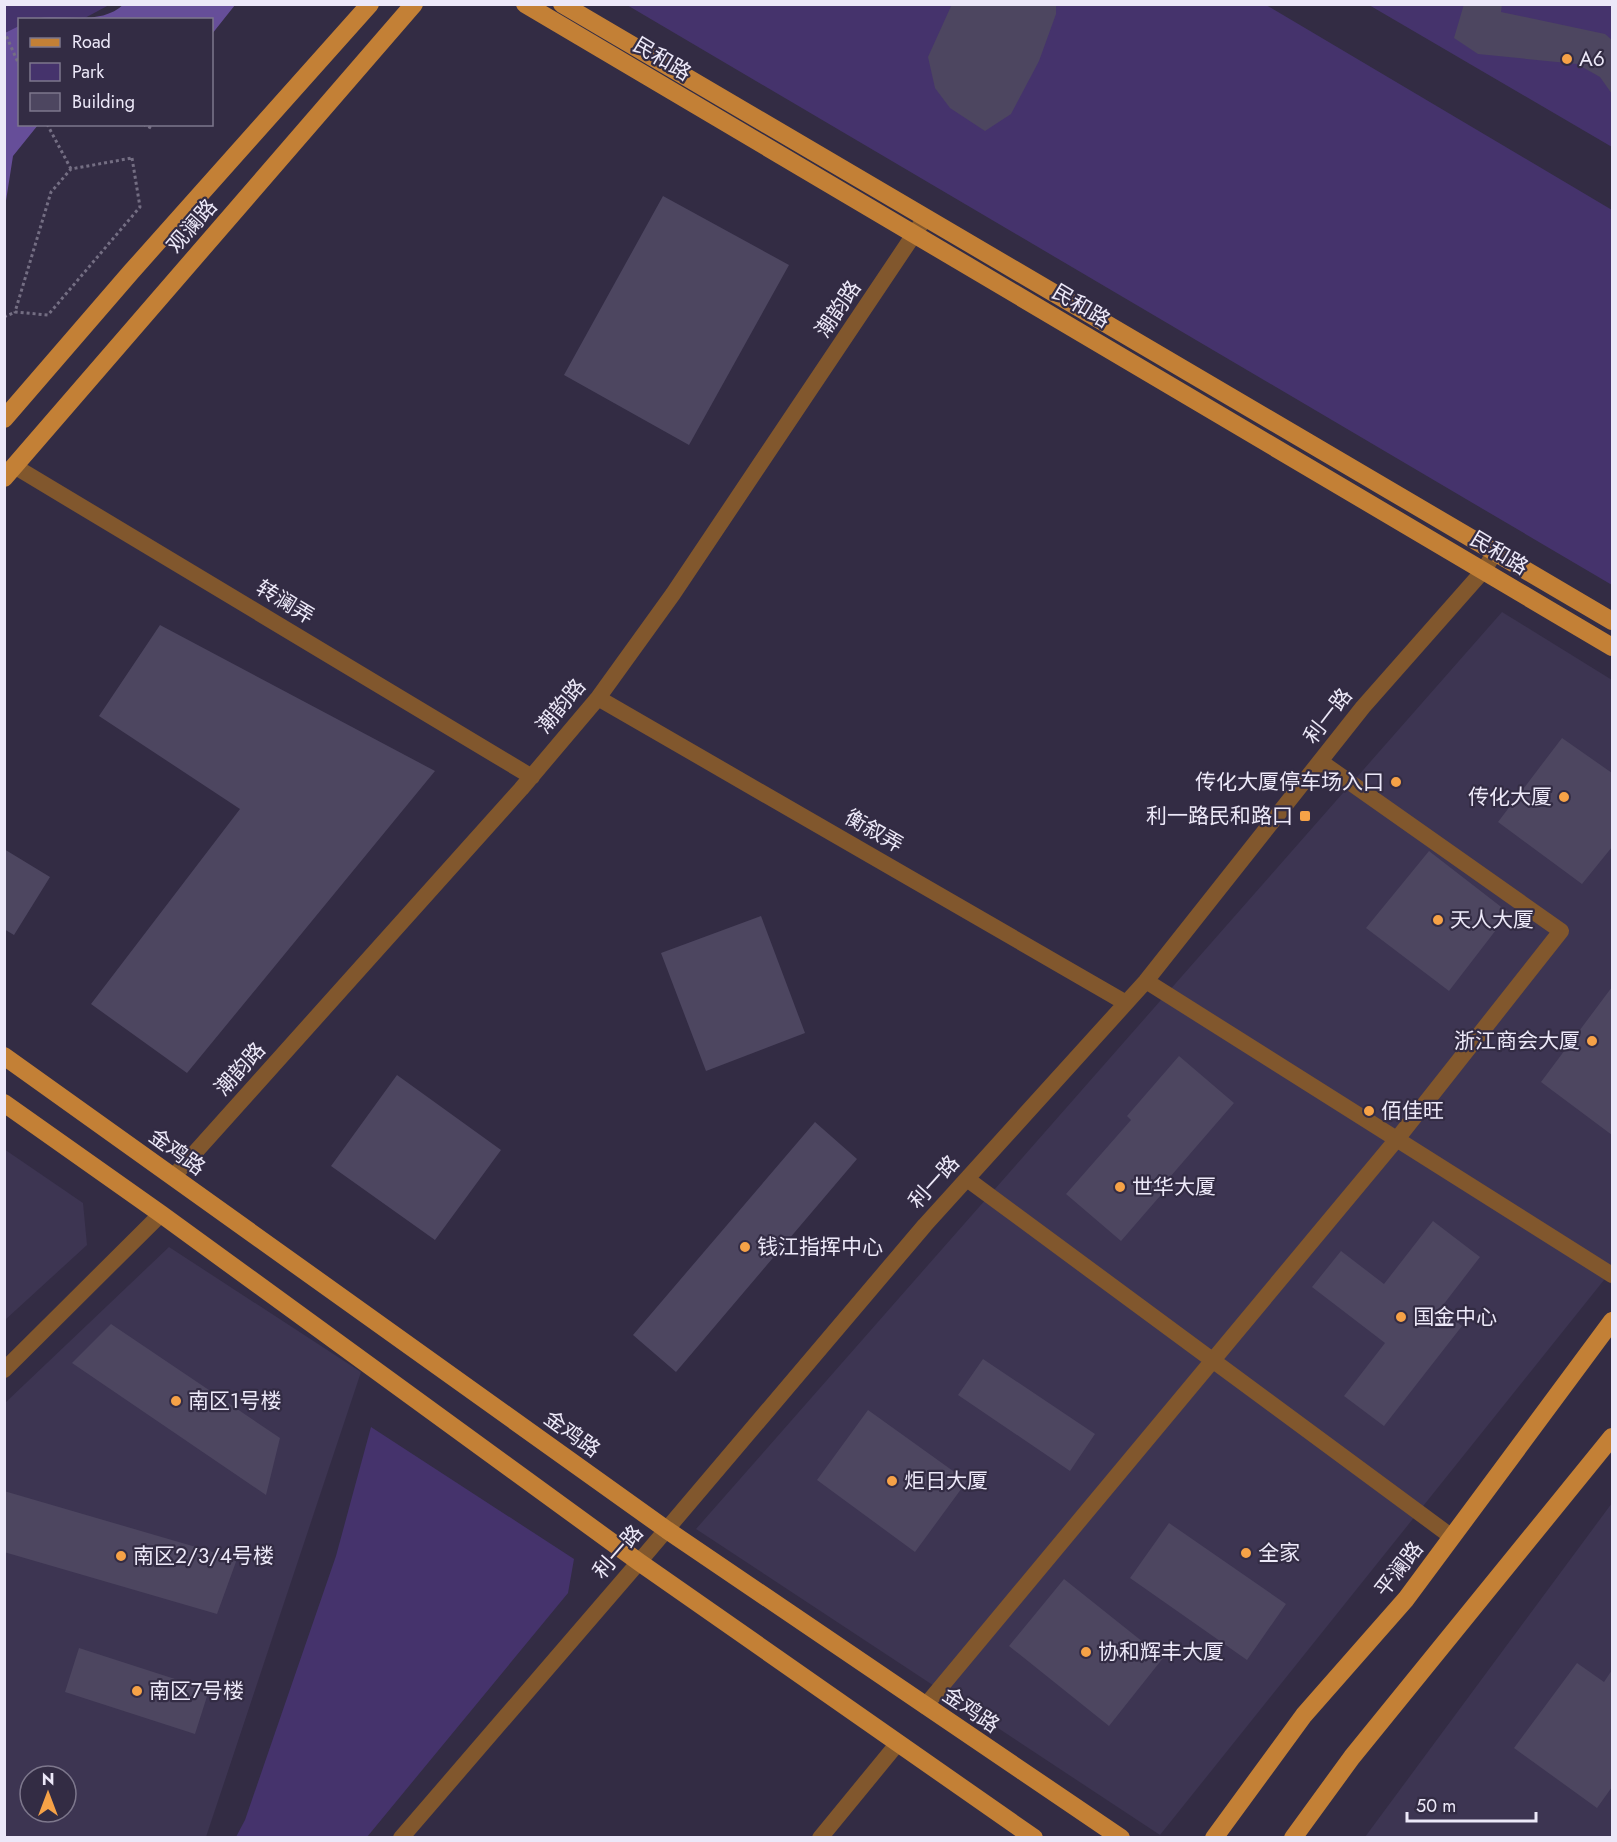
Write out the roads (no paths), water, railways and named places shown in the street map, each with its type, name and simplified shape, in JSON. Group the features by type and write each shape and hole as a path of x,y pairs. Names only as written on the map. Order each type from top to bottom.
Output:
{"main road":[{"name":"观澜路","path":"4,419 131,272 370,4"},
{"name":"观澜路","path":"9,472 414,4"},
{"name":"民和路","path":"525,4 1612,647"},
{"name":"民和路","path":"562,4 1612,621"},
{"name":"金鸡路","path":"4,1056 667,1530 1121,1838"},
{"path":"4,1102 639,1562 1034,1838"},
{"name":"平澜路","path":"1214,1838 1304,1715 1406,1599 1612,1321"},
{"path":"1293,1838 1352,1757 1612,1437"}],"street":[{"name":"潮韵路","path":"173,1177 531,777 598,698 693,566 925,218"},
{"name":"转澜弄","path":"9,472 531,777"},
{"name":"利一路","path":"401,1838 667,1530 925,1225 1146,981 1363,707 1484,570 1495,552"},
{"name":"衡叙弄","path":"598,698 1126,1002"},
{"path":"925,1706 1397,1139 1561,931 1321,762"},
{"path":"1146,981 1612,1275"},
{"path":"967,1179 1452,1537"},
{"path":"4,1370 161,1214"},
{"path":"820,1838 898,1743"}],"place":[{"name":"A6","path":"1567,59"},
{"name":"传化大厦停车场入口","path":"1396,782"},
{"name":"传化大厦","path":"1564,797"},
{"name":"利一路民和路口","path":"1305,816"},
{"name":"天人大厦","path":"1438,920"},
{"name":"浙江商会大厦","path":"1592,1041"},
{"name":"佰佳旺","path":"1369,1111"},
{"name":"世华大厦","path":"1120,1187"},
{"name":"钱江指挥中心","path":"745,1247"},
{"name":"国金中心","path":"1401,1317"},
{"name":"南区1号楼","path":"176,1401"},
{"name":"炬日大厦","path":"892,1481"},
{"name":"全家","path":"1246,1553"},
{"name":"南区2/3/4号楼","path":"121,1556"},
{"name":"协和辉丰大厦","path":"1086,1652"},
{"name":"南区7号楼","path":"137,1691"}]}
